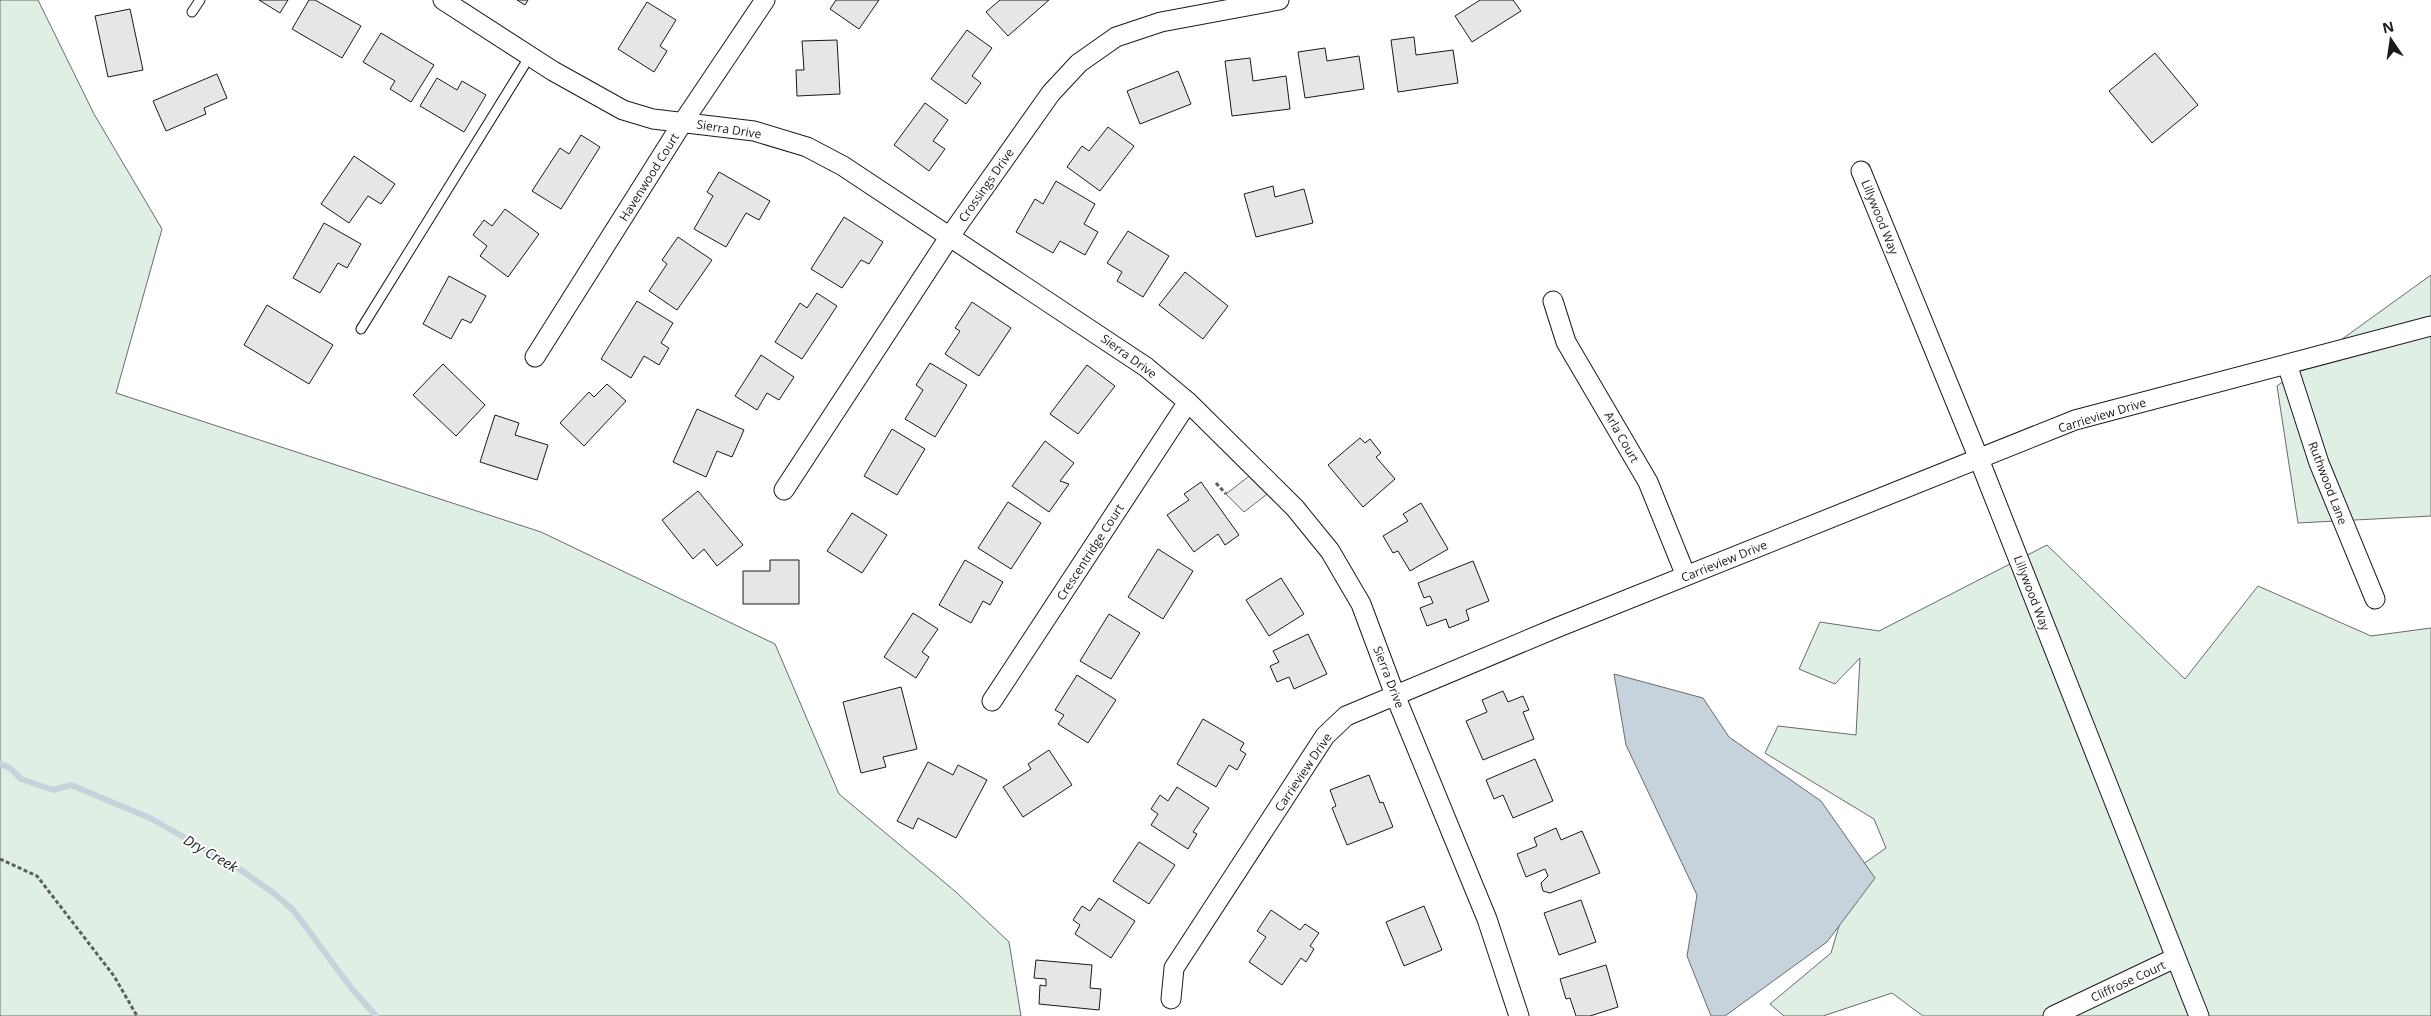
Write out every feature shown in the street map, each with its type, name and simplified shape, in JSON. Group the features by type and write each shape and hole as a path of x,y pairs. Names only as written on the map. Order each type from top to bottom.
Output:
{"street":[{"name":"Sierra Drive","path":"443,0 598,98 623,110 652,119 754,130 807,147 843,166 1146,367 1188,402 1295,508 1330,551 1361,604 1395,695 1487,919 1519,1016"},
{"name":"Havenwood Court","path":"535,357 684,122 765,0"},
{"name":"Crossings Drive","path":"784,490 950,236 1051,94 1079,63 1116,37 1161,22 1279,0"},
{"name":"Lillywood Way","path":"1861,171 1979,459 2199,1016"},
{"name":"Arla Court","path":"1553,301 1566,342 1648,482 1686,576"},
{"name":"Carrieview Drive","path":"1171,999 1174,968 1325,736 1346,716 1686,576 2075,420 2431,326"},
{"name":"Ruthwood Lane","path":"2287,364 2319,463 2375,599"},
{"name":"Crescentridge Court","path":"992,701 1188,402"},
{"name":"Cliffrose Court","path":"2053,1016 2176,958"}],"lane":[{"path":"192,12 200,0"},
{"path":"360,329 530,56"}],"path":[{"path":"1216,483 1226,494"},
{"path":"0,859 37,876 114,976 137,1016"}],"green space":[{"path":"0,0 38,0 94,114 162,229 116,393 541,532 775,644 839,794 956,892 1009,942 1021,1016 0,1016"},
{"path":"2431,275 2431,516 2298,523 2277,386"},
{"path":"2047,545 2185,679 2258,586 2371,636 2431,628 2431,1016 1923,1016 1892,993 1823,1016 1784,1016 1770,1004 1831,953 1856,869 1886,848 1874,819 1765,753 1778,726 1856,735 1860,658 1835,684 1799,669 1820,622 1879,631"}],"shaded area":[{"path":"1257,470 1275,488 1244,512 1226,494"},
{"path":"1614,674 1703,698 1729,737 1821,801 1875,878 1827,942 1725,1016 1711,1016 1687,956 1697,895 1626,745"}],"building":[{"path":"259,0 288,0 280,13"},
{"path":"309,0 315,0 361,26 342,58 292,29"},
{"path":"517,0 528,0 525,5"},
{"path":"836,0 879,0 859,29 830,9"},
{"path":"1000,0 1049,0 1008,36 986,12"},
{"path":"1480,0 1513,0 1521,11 1472,42 1455,16"},
{"path":"647,2 676,20 660,46 667,51 654,72 618,49"},
{"path":"130,9 143,70 108,77 95,16"},
{"path":"967,30 992,48 972,76 981,83 966,104 931,79"},
{"path":"381,33 434,65 411,102 390,89 395,81 363,62"},
{"path":"1414,37 1416,55 1453,50 1458,83 1398,92 1391,40"},
{"path":"837,40 840,94 797,96 796,70 804,70 802,41"},
{"path":"1325,48 1327,61 1359,56 1364,89 1305,98 1298,52"},
{"path":"2155,53 2198,105 2152,143 2109,91"},
{"path":"1250,58 1253,81 1286,76 1290,109 1232,116 1225,61"},
{"path":"1178,71 1191,104 1140,124 1127,91"},
{"path":"217,74 227,98 204,108 206,114 166,131 153,101"},
{"path":"437,78 457,90 462,81 486,95 464,132 420,106"},
{"path":"925,103 948,120 933,141 945,149 929,171 894,145"},
{"path":"1108,127 1134,146 1100,191 1067,167 1082,146 1089,151"},
{"path":"581,135 600,147 561,209 532,191 560,148 569,154"},
{"path":"354,156 395,184 381,204 368,196 349,223 321,204"},
{"path":"719,172 770,201 759,220 746,213 726,247 694,229 713,196 707,192"},
{"path":"1056,181 1095,204 1084,224 1098,232 1085,255 1060,241 1053,253 1016,232 1035,199 1043,204"},
{"path":"1273,186 1275,197 1304,189 1313,223 1256,237 1244,194"},
{"path":"505,209 539,234 508,277 480,256 487,246 473,235 484,220 492,226"},
{"path":"844,217 883,242 869,264 861,260 842,288 811,269"},
{"path":"324,223 361,244 347,268 338,263 320,293 293,278"},
{"path":"1128,231 1169,256 1143,297 1117,281 1122,272 1107,263"},
{"path":"678,237 712,260 677,310 649,291 667,264 662,260"},
{"path":"1185,272 1228,306 1203,339 1159,305"},
{"path":"449,276 486,296 471,323 462,319 451,339 423,324"},
{"path":"817,293 837,306 802,359 775,342 800,303 807,308"},
{"path":"637,301 673,323 661,343 669,348 659,365 644,356 631,378 601,359"},
{"path":"972,302 1011,328 979,376 945,354 960,331 955,328"},
{"path":"267,305 333,345 309,384 244,345"},
{"path":"761,355 794,377 779,400 767,393 757,410 735,396"},
{"path":"930,363 967,385 935,437 905,419 923,390 916,385"},
{"path":"443,364 485,405 456,436 413,395"},
{"path":"1087,365 1115,386 1078,434 1050,414"},
{"path":"607,384 626,401 584,446 560,423 589,392 594,397"},
{"path":"697,409 744,430 732,457 717,451 706,477 673,462"},
{"path":"495,415 519,423 515,435 548,445 537,480 480,462"},
{"path":"892,429 925,449 897,495 864,476"},
{"path":"1360,438 1365,443 1370,439 1381,453 1376,457 1395,479 1363,507 1328,465"},
{"path":"1045,441 1074,463 1060,481 1069,484 1049,512 1012,486"},
{"path":"1201,482 1239,535 1225,545 1218,534 1194,552 1167,515 1189,500 1184,494"},
{"path":"698,491 743,545 717,566 704,549 693,559 662,520"},
{"path":"1008,502 1041,523 1011,569 978,548"},
{"path":"1421,503 1448,549 1410,571 1398,551 1393,553 1383,536 1408,521 1403,514"},
{"path":"852,513 887,535 862,573 827,551"},
{"path":"1158,549 1193,571 1163,619 1128,597"},
{"path":"770,560 799,560 799,604 743,604 743,571 770,571"},
{"path":"965,560 1003,582 990,605 983,601 971,623 939,605"},
{"path":"1473,561 1489,601 1466,610 1469,620 1449,628 1446,619 1427,626 1420,608 1433,603 1430,596 1424,598 1418,583"},
{"path":"1281,578 1304,614 1269,636 1246,600"},
{"path":"913,613 938,629 922,652 929,657 916,678 884,657"},
{"path":"1109,614 1140,633 1111,679 1080,661"},
{"path":"1308,634 1327,674 1294,689 1289,677 1277,682 1270,666 1279,662 1273,651"},
{"path":"1077,675 1116,700 1088,743 1058,724 1064,715 1055,710"},
{"path":"901,687 917,749 883,757 886,767 861,773 843,702"},
{"path":"1503,691 1508,702 1523,696 1529,710 1523,712 1534,739 1483,760 1466,721 1487,712 1482,700"},
{"path":"1203,719 1244,743 1240,750 1246,754 1237,770 1229,765 1216,787 1177,764"},
{"path":"1049,750 1072,785 1023,817 1003,787 1031,769 1028,764"},
{"path":"1535,759 1553,801 1513,818 1503,795 1494,799 1486,780"},
{"path":"928,762 953,775 958,765 987,780 956,838 918,818 913,829 897,821"},
{"path":"1369,775 1380,803 1383,802 1393,827 1347,845 1332,808 1336,806 1330,790"},
{"path":"1177,787 1209,808 1193,832 1197,834 1188,849 1151,825 1158,814 1151,809 1160,795 1168,801"},
{"path":"1556,828 1561,840 1582,831 1600,873 1550,893 1543,891 1541,883 1548,876 1545,869 1526,877 1517,854 1537,846 1534,838"},
{"path":"1139,842 1175,865 1149,904 1113,881"},
{"path":"1099,898 1135,921 1111,958 1075,934 1080,925 1073,920 1082,906 1090,911"},
{"path":"1581,900 1596,942 1559,955 1544,913"},
{"path":"1424,906 1442,950 1404,966 1386,922"},
{"path":"1271,910 1300,930 1305,924 1319,933 1310,946 1314,949 1306,962 1301,958 1282,985 1249,962 1266,937 1257,931"},
{"path":"1036,960 1092,965 1090,988 1101,989 1099,1010 1039,1004 1040,985 1046,986 1046,979 1034,978"},
{"path":"1606,965 1618,1007 1590,1016 1576,1016 1570,998 1566,999 1560,979"}],"waterway":[{"name":"Dry Creek","path":"0,764 10,768 21,779 53,790 71,785 150,818 235,866 275,894 294,911 352,989 376,1016"}]}
